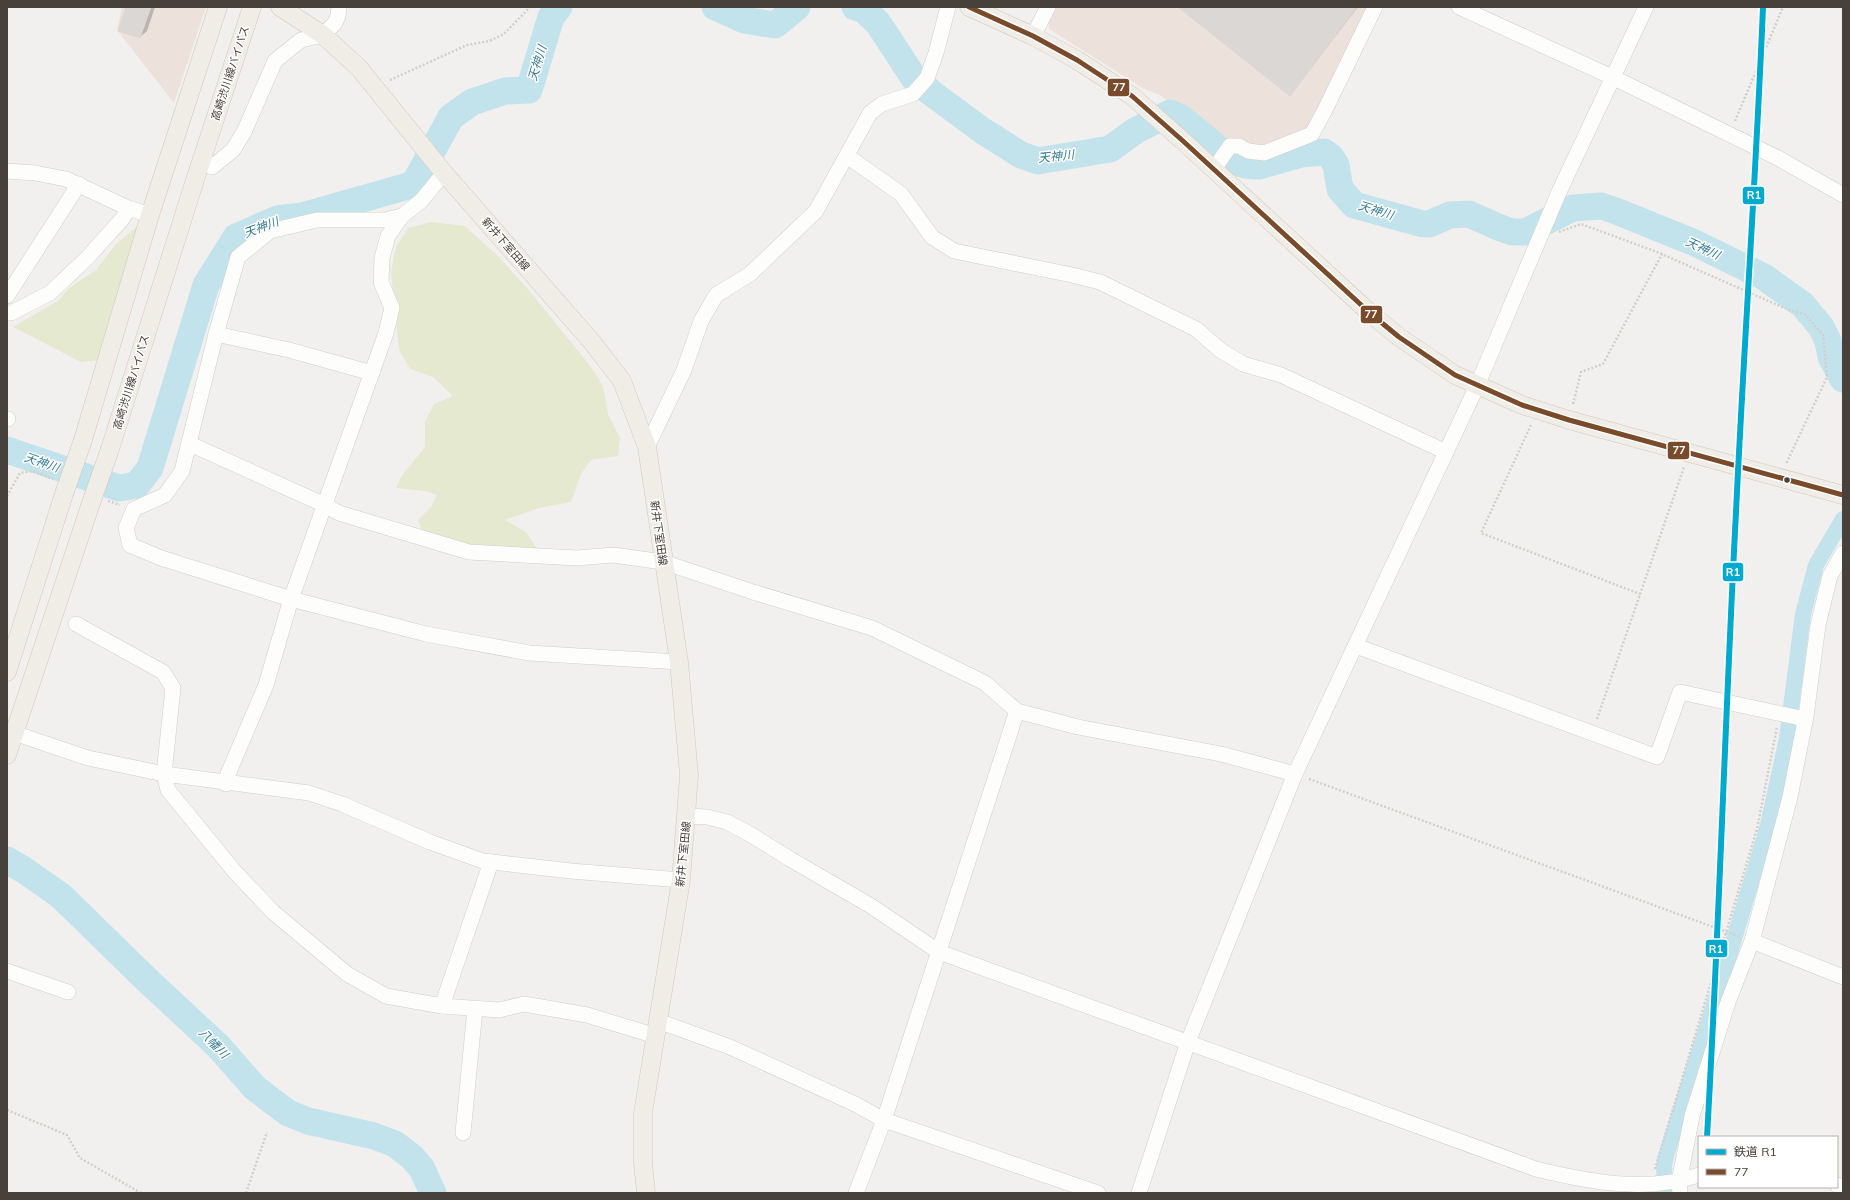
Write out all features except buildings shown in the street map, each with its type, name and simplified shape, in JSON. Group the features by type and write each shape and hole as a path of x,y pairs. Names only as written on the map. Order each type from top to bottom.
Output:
{"main road":[{"path":"7,672 82,440 150,215 218,7"},
{"name":"高崎渋川線バイパス","path":"7,755 14,721 110,449 195,180 252,7"},
{"name":"新井下室田線","path":"280,7 323,35 359,68 444,174 592,342 622,381 647,447 679,662 689,775 681,880 643,1113 642,1163 646,1193"},
{"path":"969,7 1033,36 1077,60 1132,96 1393,332 1427,358 1477,386 1538,410 1569,420 1843,495"}],"street":[{"path":"212,167 232,150 244,132 275,61 301,40 323,35 335,23 339,7"},
{"path":"647,447 684,370 701,321 716,295 750,274 816,211 870,113 882,104 913,94 927,78 936,53 948,7"},
{"path":"1033,36 1048,7"},
{"path":"1214,169 1230,146 1239,146 1248,151 1264,153 1312,134 1326,110 1375,7"},
{"path":"1459,7 1612,76 1778,158 1843,195"},
{"path":"1140,1193 1188,1042 1296,774 1477,386 1612,76 1646,7"},
{"path":"846,156 901,194 932,237 954,251 1100,282 1196,329 1220,350 1243,364 1281,375 1446,452"},
{"path":"7,171 35,173 66,179 128,208 150,215"},
{"path":"226,784 228,774 266,685 291,599 386,333 392,308 381,282 382,258 388,236 402,216 421,201 444,174"},
{"path":"7,296 79,184"},
{"path":"7,313 11,313 50,293 87,258 123,218 128,208"},
{"path":"402,216 385,220 316,220 270,231 238,257 216,334 190,444 182,471 164,495 134,509 126,528 130,544 161,558 291,599 426,634 529,653 679,662"},
{"path":"216,334 289,350 372,373"},
{"path":"190,444 325,505 339,513 470,552 577,558 613,555 663,562 753,592 872,628 985,683 1018,711 1078,727 1221,754 1296,774"},
{"path":"1680,1187 1692,1116 1728,1002 1752,941 1790,797 1790,716 1818,625 1830,576 1843,553"},
{"path":"76,624 162,672 172,688 164,774 168,790 192,822 235,872 273,912 347,974 386,996 442,1006 475,1009 499,1010 524,1004 657,1028 730,1047 854,1104 884,1120 1098,1193"},
{"path":"1356,646 1657,757 1680,692 1790,716"},
{"path":"856,1193 884,1120 1018,711"},
{"path":"14,721 88,758 164,774 226,784 309,793 342,804 430,842 483,861 681,880"},
{"path":"687,816 708,817 727,822 748,833 871,906 939,952 1536,1169 1587,1181 1680,1187 1698,1176"},
{"path":"442,1006 491,862"},
{"path":"1752,941 1843,977"},
{"path":"7,971 68,992"},
{"path":"463,1133 475,1009"}],"path":[{"path":"376,89 395,77 467,45 489,40 504,34 530,7"},
{"path":"1730,134 1783,7"},
{"path":"1540,239 1581,224 1662,254 1789,310 1805,314 1823,335 1827,378 1779,477"},
{"path":"1569,420 1581,372 1603,364 1662,254"},
{"path":"1538,410 1481,533 1640,594"},
{"path":"1592,733 1690,452"},
{"path":"1651,1184 1790,716"},
{"path":"1296,774 1752,941"},
{"path":"7,1110 67,1135 80,1158 141,1193"},
{"path":"246,1193 267,1132"}],"shaded area":[{"path":"122,7 206,7 174,103 117,30"},
{"path":"1056,7 1369,7 1312,128 1276,146 1224,147 1160,95 1144,89 1049,29 1049,21"}],"green space":[{"path":"432,222 465,226 498,256 533,295 591,367 603,386 608,414 620,438 618,456 591,460 581,474 571,502 539,508 505,520 526,532 537,549 484,550 423,533 418,520 431,507 437,495 425,491 396,488 401,477 425,447 425,422 434,404 453,396 433,377 410,369 399,349 391,272 396,247 408,228"},
{"path":"141,223 98,360 81,362 13,327 58,301 69,288 96,270 115,245"}],"waterway":[{"name":"天神川","path":"7,450 119,488 137,485 150,468 206,285 236,237 277,219 302,216 408,186 415,182 451,117 472,102 505,91 529,90 551,17 559,7"},
{"name":"天神川","path":"715,7 744,20 775,25 797,7"},
{"name":"天神川","path":"855,7 864,10 878,23 914,78 930,92 983,131 1021,155 1038,161 1110,149 1135,131 1170,113 1180,117 1233,161 1245,165 1259,166 1301,154 1324,152 1330,156 1336,165 1340,189 1354,205 1423,224 1429,224 1450,215 1469,214 1512,232 1525,232 1573,208 1601,206 1695,243 1764,277 1803,305 1821,327 1828,341 1831,357 1843,379"},
{"path":"1665,1193 1664,1166 1666,1156 1723,976 1768,825 1787,738 1803,614 1816,565 1843,519"},
{"name":"八幡川","path":"7,860 61,896 146,979 218,1046 255,1088 288,1113 308,1121 374,1136 395,1144 412,1157 422,1169 433,1193"}],"rail line":[{"name":"R1","path":"1707,1136 1732,590 1763,7"}],"transit line":[{"name":"77","path":"969,7 1033,36 1077,60 1132,96 1371,314 1399,337 1455,375 1522,405 1569,420 1843,495"}]}
